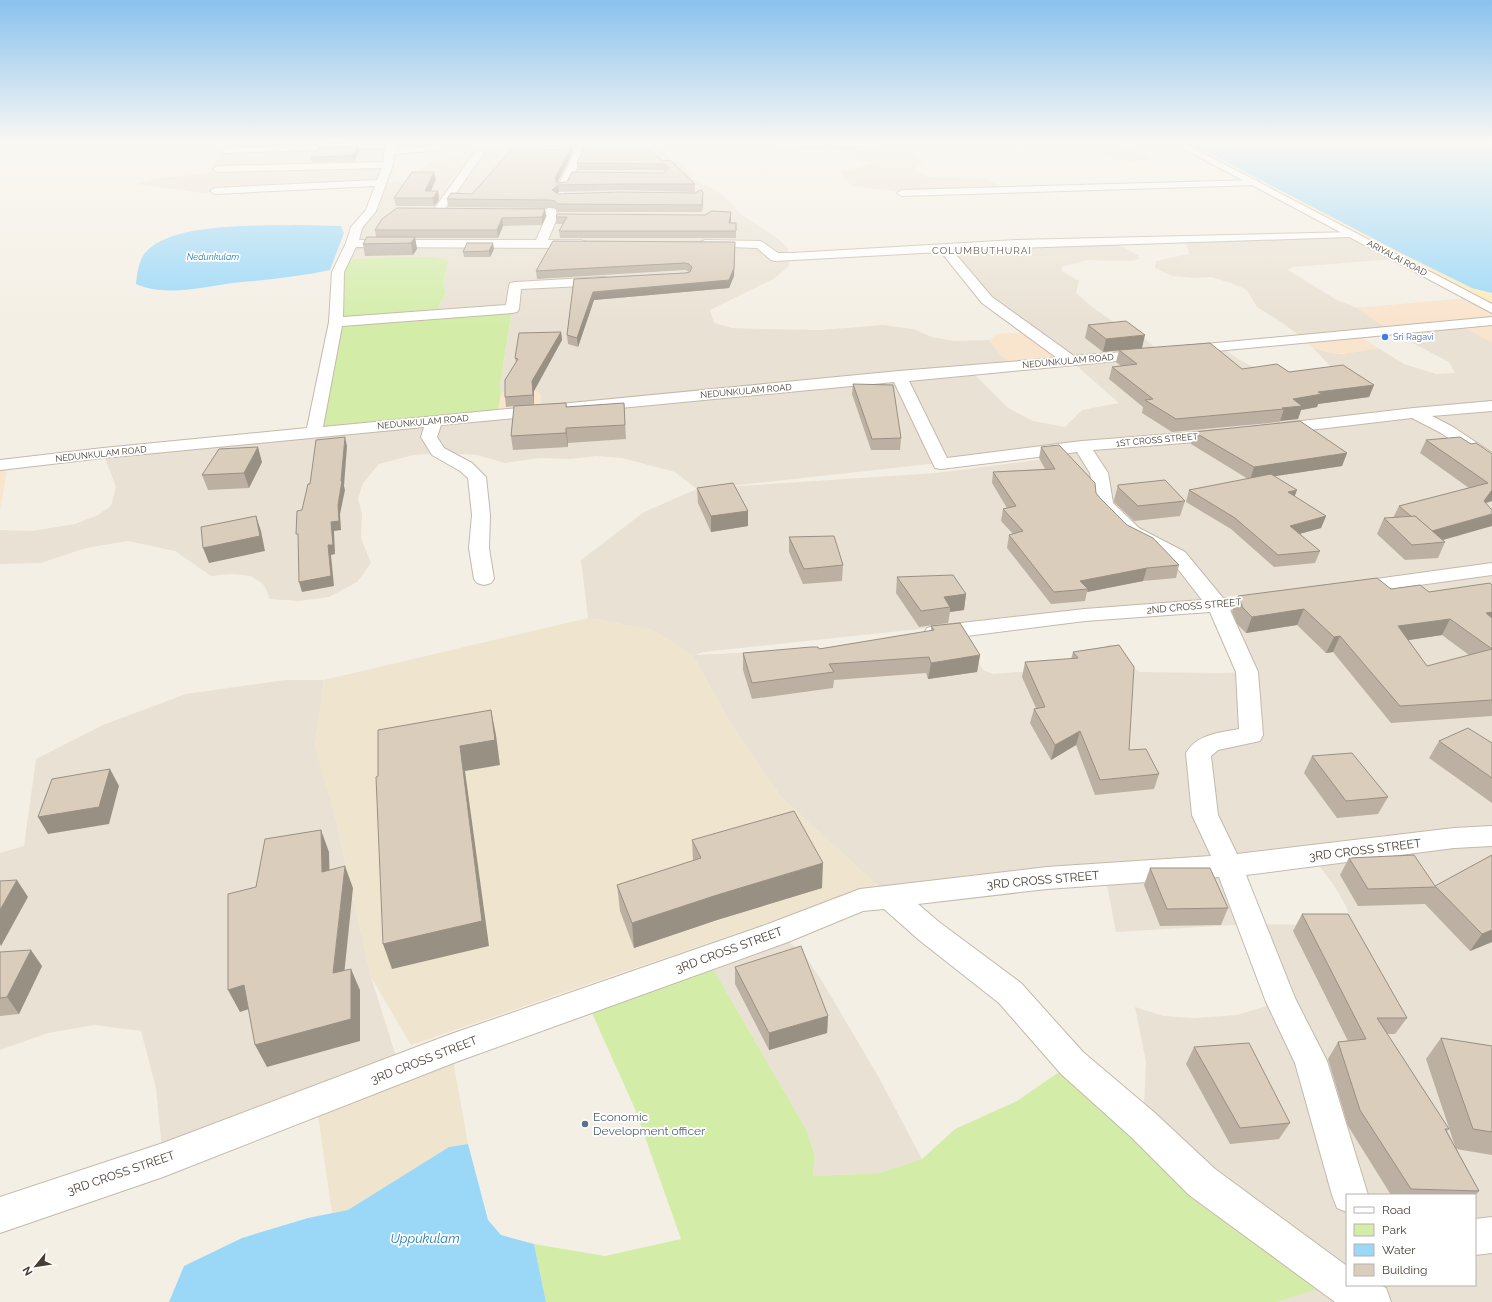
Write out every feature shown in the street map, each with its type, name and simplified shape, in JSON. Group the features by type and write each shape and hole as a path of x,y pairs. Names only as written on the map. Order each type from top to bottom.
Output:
{"street":[{"path":"314,432 336,322 338,272 352,243 357,226 371,212 375,202"},
{"path":"438,211 445,202"},
{"path":"541,243 557,202"},
{"name":"ARIYALAI ROAD","path":"1289,202 1492,309"},
{"path":"371,212 386,211"},
{"path":"423,211 454,211"},
{"path":"507,212 567,216"},
{"path":"692,244 760,245 775,257 946,249 1016,244 1350,234"},
{"path":"352,243 589,244"},
{"path":"946,249 987,300 1071,360"},
{"path":"336,322 512,310 516,286 616,280"},
{"name":"NEDUNKULAM ROAD","path":"0,465 314,432 1492,321"},
{"name":"1ST CROSS STREET","path":"900,376 941,464 1082,446 1234,434"},
{"path":"1257,431 1414,413 1492,406"},
{"path":"1414,413 1447,430 1492,461"},
{"path":"434,421 429,436 438,452 466,467 477,477 481,515 479,548 484,579"},
{"path":"1082,446 1099,473 1104,505 1132,532 1178,556 1218,606 1247,672 1251,735 1211,743 1198,753 1204,815 1229,866 1281,1002 1311,1061 1350,1194"},
{"path":"1335,590 1492,569"},
{"name":"2ND CROSS STREET","path":"919,635 1085,615 1218,606 1249,602"},
{"name":"3RD CROSS STREET","path":"0,1215 163,1160 451,1049 778,933 860,900 1047,878 1229,866 1454,838 1492,836"},
{"path":"889,896 929,931 1010,994 1072,1063 1143,1125 1202,1182 1342,1286 1372,1302"},
{"path":"1476,1237 1492,1235"}],"shaded area":[{"path":"373,202 730,202 742,215 778,239 788,248 789,266 775,278 710,310 714,323 732,328 820,330 883,325 913,329 932,337 954,341 989,340 1000,354 1013,366 971,371 1008,408 1033,421 1065,427 1082,410 1119,403 1071,361 987,300 945,249 1112,242 1123,247 1138,255 1139,259 1131,261 1087,260 1061,267 1062,271 1079,281 1076,293 1092,307 1118,325 1137,333 1156,349 1219,346 1243,362 1264,372 1279,375 1327,371 1330,366 1313,348 1331,353 1342,354 1378,348 1404,364 1436,374 1455,373 1449,362 1390,331 1304,339 1257,307 1247,290 1211,277 1195,278 1172,276 1155,268 1156,261 1189,254 1187,245 1180,239 1345,234 1395,259 1292,267 1288,270 1335,299 1355,307 1365,313 1457,324 1492,342 1492,568 703,652 695,655 966,642 983,670 993,674 1059,669 1062,664 1111,644 1126,663 1140,672 1246,672 1218,606 1492,569 1492,1302 1276,1302 1338,1283 1143,1125 1146,1062 1135,1007 1163,1016 1194,1018 1237,1015 1280,1002 1251,924 1116,932 1105,875 889,896 781,797 731,724 693,656 653,630 588,618 581,560 644,512 697,489 675,472 622,458 596,456 570,459 540,458 505,463 477,455 446,453 413,455 379,464 363,483 358,499 362,513 361,538 371,563 357,582 329,597 299,601 270,599 264,585 251,576 232,574 211,576 175,551 128,541 86,548 41,563 0,564 0,530 32,531 75,524 98,515 111,506 116,487 103,453 540,410 509,392 501,393 500,385 512,310 435,314 446,292 443,285 448,261 390,257 345,260","holes":["1063,442 1062,457 936,473 711,488 1056,450","1312,856 1335,887 1346,906 1349,915 1345,921 1325,925 1251,924 1229,866"]},
{"path":"1466,298 1492,310 1492,342 1457,324 1390,331 1355,307 1366,307"},
{"path":"1029,333 1071,361 1013,366 1000,354 989,340 997,334"},
{"path":"1356,334 1378,348 1351,353 1331,353 1313,348 1304,339"},
{"path":"520,390 538,391 541,395 540,411 497,415 501,393"},
{"path":"8,464 0,510 0,465"},
{"path":"588,618 653,630 693,656 731,724 781,797 877,885 411,1045 371,977 335,816 315,745 324,680"},
{"path":"285,680 324,680 315,745 335,816 371,977 400,1069 163,1160 156,1088 141,1031 94,1025 48,1033 0,1050 0,853 24,846 36,759 103,725 186,694"},
{"path":"778,933 804,954 822,981 878,1076 922,1159 880,1173 813,1176 815,1156 806,1129 707,958"},
{"path":"451,1049 468,1144 449,1147 348,1210 332,1213 316,1101"}],"green space":[{"path":"390,257 434,257 448,261 443,285 446,292 435,314 512,309 500,385 501,393 497,415 314,432 345,260"},
{"path":"707,958 806,1129 815,1156 813,1176 880,1173 922,1159 955,1129 1017,1101 1072,1063 1339,1283 1276,1302 546,1302 534,1244 605,1256 681,1239 635,1109 587,1002"}],"sand":[{"path":"1288,202 1303,202 1472,288 1492,293 1492,310"}],"water":[{"path":"1303,202 1492,202 1492,293 1472,288"},
{"name":"Nedunkulam","path":"240,226 341,226 344,233 330,270 184,290 159,290 136,284 140,263 146,252 158,242 175,235"},
{"name":"Uppukulam","path":"468,1144 488,1220 501,1235 534,1244 546,1302 169,1302 184,1266 242,1238 308,1218 348,1210 449,1147"}],"building":[{"path":"556,202 702,202 702,205 557,204"},
{"path":"397,208 545,209 542,217 502,218 497,230 375,230 382,219"},
{"path":"712,211 731,212 729,223 736,223 736,231 559,231 567,217 556,217 557,214 705,215"},
{"path":"367,237 415,237 411,243 363,244"},
{"path":"553,241 735,242 734,268 729,280 593,292 577,338 567,335 574,279 685,273 690,272 692,267 685,263 536,271"},
{"path":"467,243 493,243 489,251 463,252"},
{"path":"1126,321 1145,335 1106,339 1088,325"},
{"path":"561,332 532,381 533,395 505,397 505,380 518,359 515,358 519,333"},
{"path":"1210,343 1242,369 1277,364 1289,372 1343,365 1374,385 1318,392 1322,394 1293,399 1302,406 1176,419 1145,400 1153,399 1112,367 1137,364 1119,350"},
{"path":"853,384 893,385 901,438 872,439"},
{"path":"566,403 566,407 624,403 625,425 566,428 566,433 511,436 514,406"},
{"path":"1300,421 1347,453 1254,467 1194,432"},
{"path":"345,437 342,481 338,505 339,521 331,522 333,545 328,545 331,576 299,582 298,534 296,534 297,511 302,510 308,484 310,484 316,440"},
{"path":"1460,437 1471,444 1476,443 1492,454 1492,490 1484,501 1492,509 1492,514 1432,531 1415,516 1412,517 1399,506 1488,483 1426,440"},
{"path":"1059,445 1095,483 1096,493 1100,498 1127,525 1153,538 1179,565 1147,568 1080,581 1088,589 1054,592 1009,535 1023,531 1003,509 1016,506 993,472 1055,469 1041,447"},
{"path":"258,447 244,473 202,475 219,449"},
{"path":"1271,474 1297,490 1288,492 1326,516 1290,526 1320,551 1278,555 1235,518 1189,490"},
{"path":"1165,480 1185,501 1138,506 1118,487 1118,485"},
{"path":"733,483 748,511 711,516 697,488"},
{"path":"256,516 260,536 203,548 201,527"},
{"path":"1415,516 1445,542 1412,545 1384,518"},
{"path":"834,536 843,565 804,569 789,537"},
{"path":"953,575 966,594 944,597 950,607 921,611 897,577"},
{"path":"1377,578 1391,589 1420,585 1429,592 1490,583 1492,585 1492,612 1486,613 1492,618 1492,649 1492,700 1400,706 1340,636 1334,637 1304,609 1252,617 1243,608 1238,596","holes":["1450,619 1492,649 1427,666 1398,626"]},
{"path":"960,623 980,655 931,663 929,657 829,664 834,672 752,683 743,653 811,647 818,647 819,649 934,630 931,626"},
{"path":"1119,645 1134,667 1129,750 1146,749 1159,774 1100,780 1080,731 1055,745 1034,709 1045,707 1025,662 1078,658 1073,652"},
{"path":"491,710 495,740 460,746 482,921 383,944 376,777 378,776 378,730"},
{"path":"1468,728 1492,743 1492,778 1439,741"},
{"path":"1352,753 1388,797 1346,801 1312,756"},
{"path":"110,769 99,807 38,817 52,779"},
{"path":"794,811 823,863 717,895 632,923 617,885 701,858 692,840"},
{"path":"321,830 322,872 345,866 333,973 351,969 351,1019 255,1045 244,985 228,990 228,894 256,887 265,839"},
{"path":"1414,855 1435,886 1492,855 1492,930 1482,934 1436,887 1368,889 1349,858"},
{"path":"1150,868 1210,868 1228,908 1167,909"},
{"path":"17,880 0,910 0,881"},
{"path":"1302,914 1348,914 1407,1018 1377,1018 1449,1129 1445,1129 1479,1191 1411,1189 1360,1110 1338,1042 1366,1039"},
{"path":"801,946 828,1016 769,1033 735,967"},
{"path":"31,950 7,997 0,998 0,952"},
{"path":"1441,1038 1492,1046 1492,1132 1473,1129"},
{"path":"1249,1043 1290,1123 1240,1128 1194,1047"}],"place":[{"name":"Sri Ragavi","path":"1385,337"},
{"name":"Economic Development officer","path":"585,1124"}],"district":[{"name":"COLUMBUTHURAI","path":"982,250"}]}
